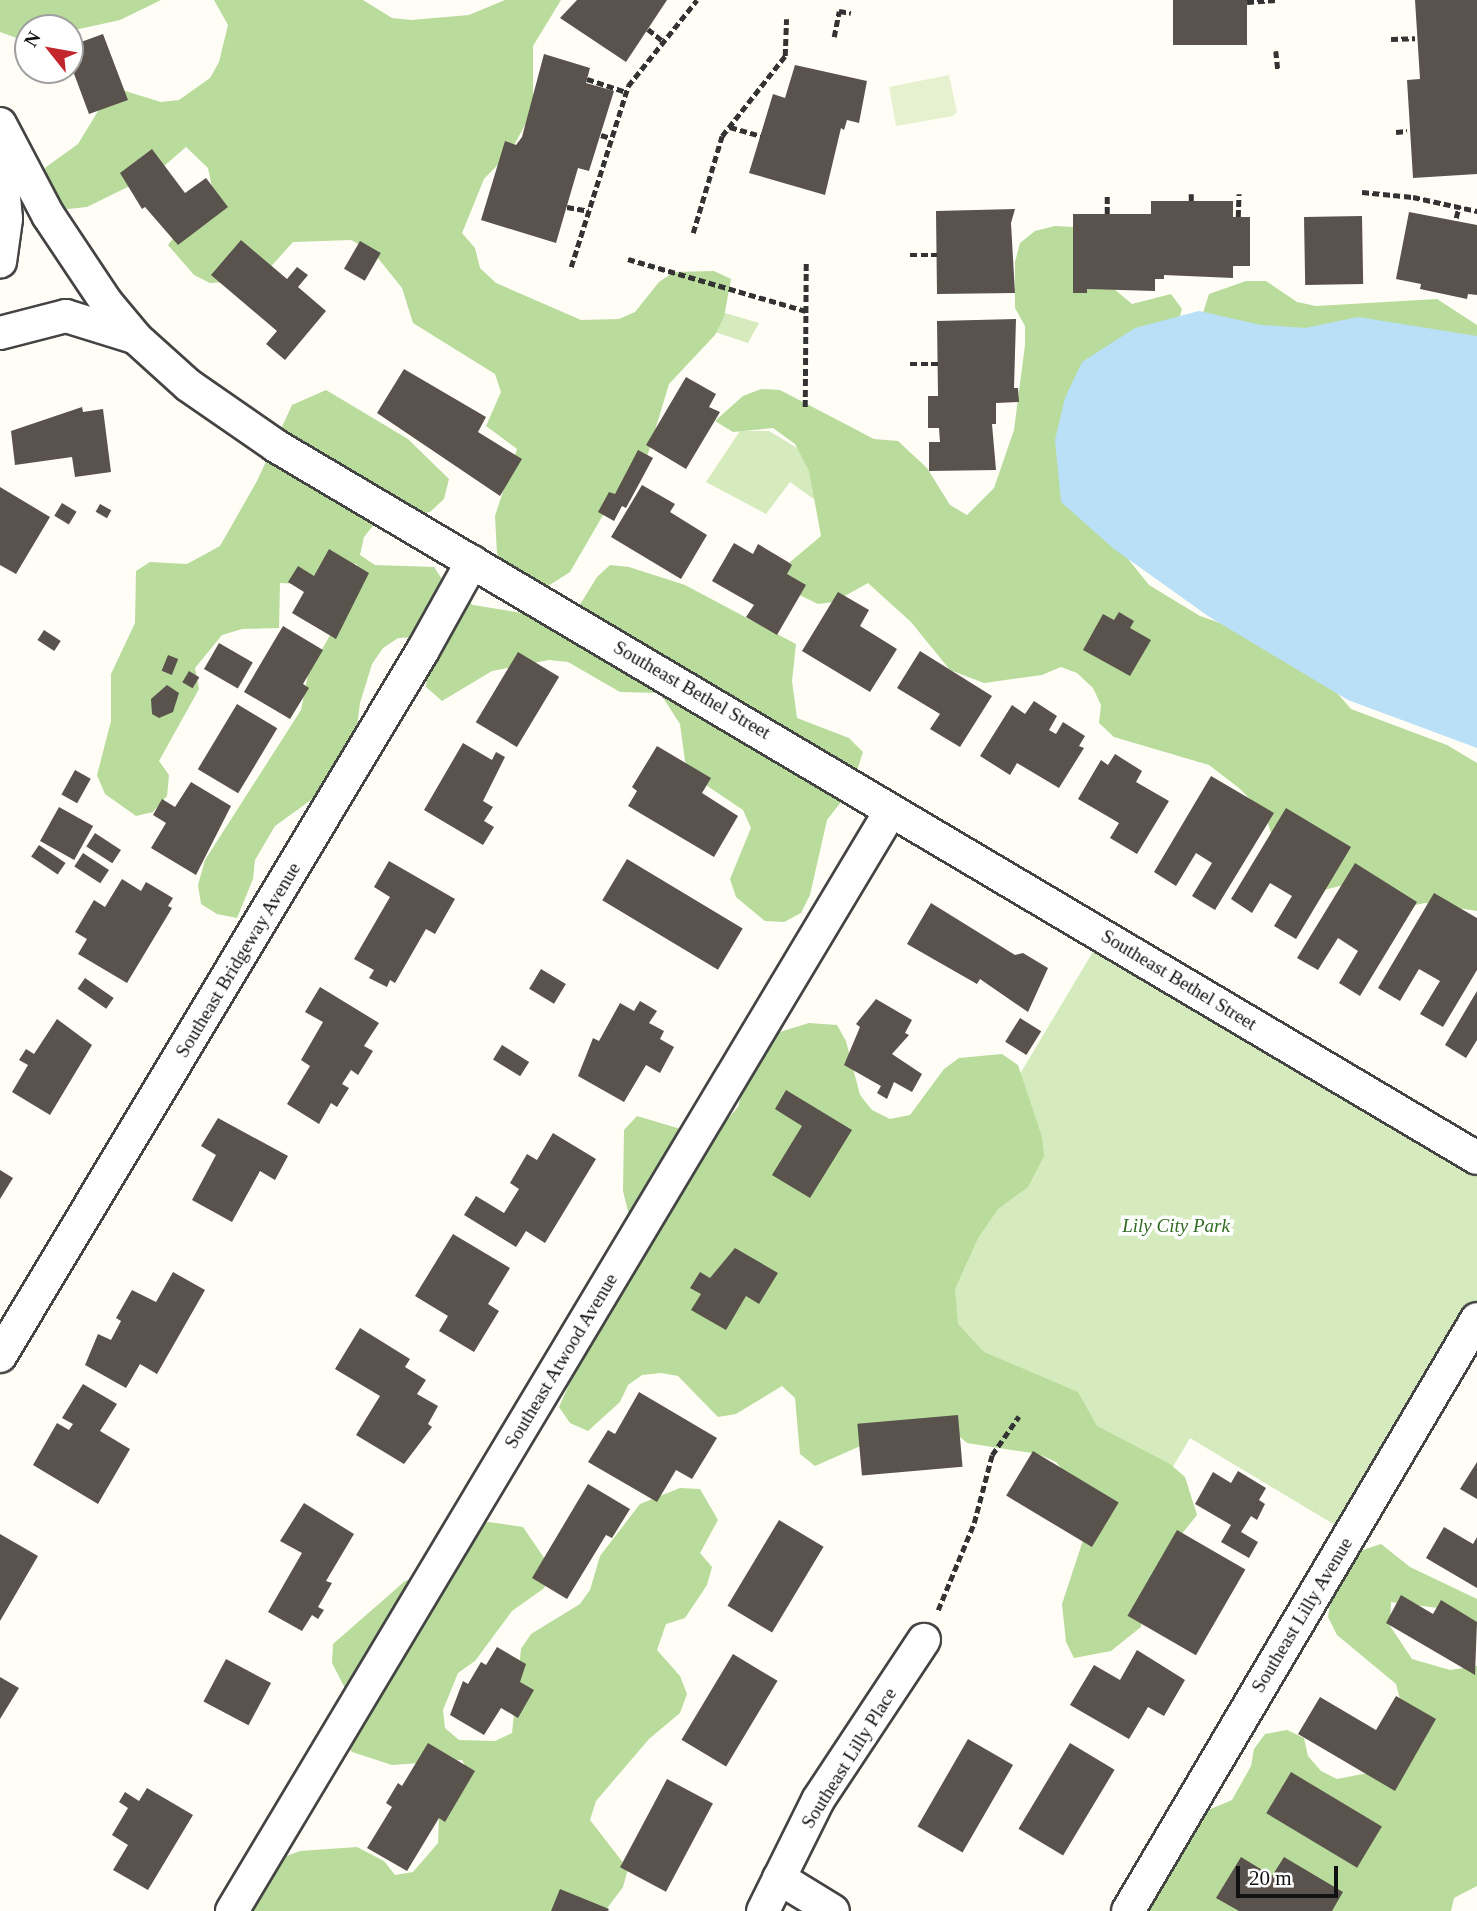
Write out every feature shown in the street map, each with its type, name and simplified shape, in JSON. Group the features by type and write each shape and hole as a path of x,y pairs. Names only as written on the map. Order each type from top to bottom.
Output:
{"street":[{"name":"Southeast Bethel Street","path":"0,124 48,215 92,282 136,338 188,385 276,446 820,764 890,811 1477,1158"},
{"path":"0,152 6,219 0,262"},
{"path":"0,333 66,316 136,338"},
{"name":"Southeast Bridgeway Avenue","path":"0,1356 424,650 472,562"},
{"name":"Southeast Atwood Avenue","path":"232,1911 890,811"},
{"name":"Southeast Lilly Avenue","path":"1128,1911 1477,1319"},
{"name":"Southeast Lilly Place","path":"763,1911 818,1800 924,1640"},
{"path":"779,1878 833,1911"}],"path":[{"path":"571,267 626,92 697,0"},
{"path":"1247,2 1276,0"},
{"path":"834,37 839,11 851,13"},
{"path":"693,233 722,136 785,56 786,19"},
{"path":"648,29 663,41"},
{"path":"1391,39 1415,38"},
{"path":"1276,51 1278,70"},
{"path":"587,79 626,92"},
{"path":"730,127 761,136"},
{"path":"1396,132 1407,131"},
{"path":"601,135 611,138"},
{"path":"1362,192 1477,211"},
{"path":"1191,194 1191,201"},
{"path":"1238,217 1239,194"},
{"path":"1107,195 1107,214"},
{"path":"1456,218 1459,206"},
{"path":"566,207 589,211"},
{"path":"910,255 937,255"},
{"path":"628,259 806,311"},
{"path":"804,407 806,261"},
{"path":"911,364 938,364"},
{"path":"924,1640 974,1523 992,1455 1018,1416"}],"green space":[{"path":"0,0 161,0 120,20 84,28 84,14 14,14 14,37 0,32"},
{"path":"214,0 363,0 392,18 411,20 469,15 505,0 561,0 533,46 533,110 511,151 484,179 462,233 475,248 480,268 496,283 581,320 619,319 635,312 659,282 674,272 714,271 731,279 724,317 715,335 669,384 647,457 621,484 570,572 534,595 503,572 497,554 495,516 517,449 486,426 501,392 495,374 413,323 402,288 373,252 351,240 293,242 266,272 249,281 210,283 194,275 168,245 212,187 208,168 186,147 156,173 87,207 68,209 50,203 37,185 46,167 78,144 106,98 122,90 161,102 179,100 210,78 219,62 228,25"},
{"path":"949,75 957,112 953,116 896,126 889,87"},
{"path":"1055,226 1074,227 1114,289 1132,304 1171,294 1182,309 1112,539 1149,585 1200,616 1277,643 1318,671 1351,709 1447,745 1477,763 1477,911 1425,903 1392,910 1348,884 1312,893 1283,871 1265,814 1239,788 1209,765 1114,737 1099,723 1101,705 1093,688 1077,673 1061,667 1042,675 984,683 950,670 911,622 868,583 834,602 818,604 783,587 783,568 821,536 809,471 795,444 773,428 733,432 715,421 743,396 761,389 780,390 874,439 898,441 927,468 950,505 967,515 994,488 1014,430 1025,345 1025,326 1015,308 1015,262 1020,243 1035,231"},
{"path":"1246,281 1266,281 1297,302 1316,306 1437,299 1477,325 1477,370 1202,316 1209,294"},
{"path":"712,309 759,323 748,343 706,329"},
{"path":"326,390 408,439 449,479 444,499 430,512 376,522 364,537 360,555 375,565 434,567 444,582 473,605 528,614 543,625 576,611 597,577 610,565 629,567 685,585 796,644 792,681 797,718 849,738 863,752 851,789 827,820 810,895 801,913 784,922 765,921 736,897 730,879 751,828 743,810 694,777 685,761 680,724 660,693 620,692 568,662 549,660 492,671 442,701 426,687 429,650 417,637 398,638 383,648 372,664 360,703 355,742 322,792 275,826 255,860 253,879 237,918 217,914 201,904 198,885 205,860 301,710 308,674 350,600 357,564 338,564 298,584 280,583 279,628 242,629 222,635 195,668 199,689 159,761 169,775 167,796 153,812 136,816 105,794 97,775 111,721 111,674 135,623 136,571 150,562 187,564 220,546 257,481 292,405"},
{"path":"740,431 769,431 837,472 818,502 790,482 766,514 706,482"},
{"name":"Lily City Park","path":"1103,935 1477,1158 1477,1319 1350,1534 1190,1438 1155,1497 868,1328"},
{"path":"809,1023 837,1025 846,1041 860,1095 872,1110 890,1119 910,1115 944,1069 959,1058 1002,1054 1018,1065 1042,1137 1044,1156 1028,1187 998,1209 978,1238 955,1289 958,1324 984,1352 1078,1392 1097,1426 1170,1464 1185,1477 1197,1515 1163,1557 1147,1589 1141,1627 1111,1651 1074,1658 1066,1642 1062,1604 1087,1528 1068,1476 1056,1462 1038,1454 967,1443 953,1431 915,1422 815,1466 800,1454 795,1398 782,1386 736,1414 718,1417 678,1376 661,1373 642,1375 628,1385 620,1402 588,1431 570,1423 559,1407 583,1353 607,1321 607,1280 632,1228 623,1191 624,1130 637,1116 711,1138 738,1107 753,1052 767,1036"},
{"path":"680,1488 700,1489 718,1520 700,1553 712,1567 707,1585 685,1618 666,1624 657,1650 680,1676 687,1694 680,1713 649,1739 596,1801 590,1820 628,1869 623,1887 605,1911 244,1911 284,1857 300,1851 357,1847 384,1861 395,1875 413,1872 438,1843 439,1815 471,1777 462,1760 392,1765 352,1752 341,1737 350,1698 332,1663 333,1644 405,1581 440,1569 470,1525 489,1522 523,1527 555,1574 543,1589 512,1611 475,1661 458,1673 443,1710 445,1728 459,1740 495,1741 512,1733 521,1649 531,1634 580,1604 590,1590 600,1556 640,1504"},
{"path":"1381,1544 1410,1567 1477,1599 1477,1628 1438,1608 1391,1602 1390,1626 1412,1659 1450,1670 1477,1666 1477,1886 1454,1898 1451,1911 1140,1911 1163,1829 1232,1800 1251,1766 1254,1749 1265,1734 1287,1730 1304,1738 1308,1756 1321,1771 1337,1779 1373,1772 1401,1703 1396,1684 1337,1635 1328,1617 1331,1597 1350,1566 1363,1550"}],"water":[{"path":"1199,311 1261,325 1305,328 1358,317 1477,336 1477,748 1348,700 1208,616 1114,549 1061,502 1055,440 1065,398 1082,362 1135,328"}],"building":[{"path":"577,0 667,0 626,62 560,18"},
{"path":"1173,0 1247,0 1247,45 1173,45"},
{"path":"1415,0 1477,0 1477,174 1413,178 1407,80 1420,79"},
{"path":"103,34 128,100 89,114 78,84 84,84 84,41"},
{"path":"544,54 590,68 586,83 614,91 589,171 578,168 556,243 481,220 505,141 516,145 522,137"},
{"path":"795,65 867,81 859,123 847,120 844,130 841,128 825,195 749,173 773,94 785,98"},
{"path":"152,149 185,193 206,178 228,207 178,245 145,207 142,209 120,173"},
{"path":"1151,201 1233,201 1233,217 1250,217 1250,266 1233,266 1233,278 1164,275 1164,279 1155,279 1155,291 1087,289 1087,293 1073,293 1073,214 1151,214"},
{"path":"1015,209 1011,223 1015,293 937,294 936,211"},
{"path":"1409,212 1477,225 1477,295 1468,294 1467,299 1420,289 1421,284 1396,279"},
{"path":"1362,216 1363,284 1305,285 1304,217"},
{"path":"241,240 287,279 297,267 308,275 298,287 326,311 285,360 266,344 277,331 211,275"},
{"path":"360,241 381,253 365,281 344,269"},
{"path":"1016,319 1014,388 1018,388 1019,402 996,403 996,424 992,424 996,470 929,471 929,442 940,442 939,428 928,428 928,396 938,396 937,321"},
{"path":"404,369 486,417 478,432 522,459 500,496 377,413"},
{"path":"686,377 716,394 709,407 720,412 686,469 646,445"},
{"path":"82,407 83,412 103,409 111,472 75,477 72,457 15,465 11,431"},
{"path":"638,450 653,458 626,508 622,506 614,521 598,512 609,492 615,494"},
{"path":"642,485 675,504 670,512 707,535 681,579 611,537"},
{"path":"0,487 50,517 16,574 0,565"},
{"path":"62,503 77,512 69,525 54,516"},
{"path":"100,504 111,510 107,518 96,512"},
{"path":"734,543 753,554 758,544 792,565 787,574 806,585 777,635 746,617 754,605 712,581"},
{"path":"329,549 369,573 336,639 292,613 304,592 288,582 298,566 314,576"},
{"path":"838,592 869,610 860,626 897,649 870,692 802,651"},
{"path":"1119,612 1134,621 1130,628 1151,640 1130,676 1083,650 1103,614 1114,620"},
{"path":"283,626 323,650 303,684 309,688 290,719 244,692"},
{"path":"44,630 61,641 54,651 37,640"},
{"path":"219,643 253,662 238,688 204,669"},
{"path":"920,651 992,696 960,747 930,729 940,714 897,688"},
{"path":"518,652 559,677 517,747 476,722"},
{"path":"168,655 178,659 172,675 162,671"},
{"path":"189,671 199,677 193,688 182,682"},
{"path":"167,685 179,693 173,712 159,718 152,714 151,699"},
{"path":"1034,701 1057,716 1049,730 1056,734 1063,722 1085,736 1079,746 1084,748 1059,788 1017,763 1010,775 980,756 1012,705 1025,714"},
{"path":"237,704 277,728 238,793 198,769"},
{"path":"463,743 492,760 496,752 505,757 483,801 493,807 484,821 494,827 483,845 424,810"},
{"path":"657,746 711,778 702,793 738,816 714,857 628,806 637,791 632,787"},
{"path":"1115,754 1142,771 1136,782 1169,801 1137,854 1110,838 1119,823 1078,799 1101,760 1108,765"},
{"path":"75,770 91,779 77,803 61,794"},
{"path":"1211,776 1274,813 1215,910 1192,896 1212,863 1196,853 1176,886 1154,872"},
{"path":"191,782 231,806 196,875 151,848 166,823 153,815 162,799 175,807"},
{"path":"59,807 93,826 74,860 40,841"},
{"path":"1286,808 1351,847 1296,939 1274,926 1292,896 1270,883 1252,913 1231,899"},
{"path":"95,833 121,850 112,863 86,846"},
{"path":"39,845 66,863 58,875 31,857"},
{"path":"83,853 109,870 100,883 74,866"},
{"path":"627,859 743,929 718,970 602,900"},
{"path":"389,861 455,899 435,934 426,929 395,983 390,980 387,987 369,978 374,970 354,959 390,897 374,887"},
{"path":"1355,863 1417,902 1360,996 1339,983 1358,951 1338,938 1318,970 1297,958"},
{"path":"122,879 141,891 146,882 173,898 168,906 172,908 127,983 78,954 87,939 75,932 94,900 105,907"},
{"path":"1434,893 1477,918 1477,970 1443,1027 1420,1014 1440,981 1419,969 1400,1001 1378,988"},
{"path":"931,903 1015,955 1023,953 1048,968 1028,1012 980,979 977,984 907,944"},
{"path":"541,969 566,984 554,1004 529,989"},
{"path":"85,978 114,998 106,1009 78,989"},
{"path":"320,987 379,1023 364,1046 373,1051 358,1075 351,1070 342,1084 349,1088 337,1107 331,1103 319,1124 287,1104 310,1066 301,1060 323,1022 305,1012"},
{"path":"1477,991 1477,1040 1466,1058 1445,1045"},
{"path":"876,999 912,1020 905,1033 909,1035 892,1054 922,1074 912,1092 894,1082 887,1099 877,1093 881,1086 844,1065 860,1027 856,1024"},
{"path":"640,1001 657,1011 649,1023 664,1031 660,1039 674,1047 660,1073 646,1065 624,1102 578,1076 593,1038 599,1041 620,1003 634,1011"},
{"path":"1020,1018 1041,1031 1026,1055 1005,1042"},
{"path":"57,1019 92,1045 50,1115 12,1092 28,1065 19,1060 26,1049 34,1054"},
{"path":"502,1045 529,1062 520,1076 493,1059"},
{"path":"786,1090 852,1130 810,1198 772,1175 802,1126 775,1109"},
{"path":"218,1118 288,1156 275,1180 260,1171 232,1222 192,1200 216,1155 201,1146"},
{"path":"553,1133 596,1159 545,1243 526,1231 516,1247 464,1215 476,1196 504,1213 519,1189 510,1183 527,1154 537,1160"},
{"path":"0,1170 13,1178 0,1199"},
{"path":"453,1234 510,1268 488,1304 499,1311 474,1352 439,1331 448,1316 415,1296"},
{"path":"735,1248 778,1273 759,1304 746,1296 726,1330 691,1310 701,1294 690,1288 700,1272 710,1278"},
{"path":"173,1272 205,1290 157,1374 140,1364 126,1388 85,1365 98,1334 111,1340 121,1321 116,1318 132,1290 156,1302"},
{"path":"360,1328 410,1359 405,1367 426,1380 417,1394 438,1406 428,1424 432,1427 404,1464 356,1435 380,1396 335,1369"},
{"path":"83,1384 117,1404 100,1431 130,1449 98,1504 33,1465 57,1423 69,1430 73,1424 62,1418"},
{"path":"639,1392 717,1438 692,1479 676,1470 657,1502 588,1462 608,1430 615,1434"},
{"path":"958,1415 963,1467 862,1476 857,1424"},
{"path":"1033,1451 1119,1503 1092,1547 1006,1496"},
{"path":"1477,1462 1477,1499 1460,1489"},
{"path":"1238,1471 1266,1488 1259,1500 1265,1504 1257,1520 1251,1516 1241,1532 1258,1542 1249,1558 1221,1542 1231,1525 1195,1504 1213,1472 1231,1483"},
{"path":"588,1484 630,1509 612,1538 606,1535 567,1599 532,1578"},
{"path":"304,1503 354,1534 326,1581 332,1583 318,1607 324,1610 318,1619 312,1615 302,1631 268,1612 302,1553 280,1541"},
{"path":"779,1520 824,1547 772,1632 727,1606"},
{"path":"1444,1527 1473,1544 1477,1537 1477,1588 1426,1558"},
{"path":"1177,1530 1245,1570 1196,1655 1128,1616"},
{"path":"0,1534 38,1556 0,1621"},
{"path":"1401,1595 1433,1614 1441,1600 1477,1622 1475,1675 1386,1623"},
{"path":"497,1647 526,1664 520,1682 534,1690 518,1718 501,1708 484,1735 450,1715 463,1681 468,1684 481,1662 486,1665"},
{"path":"1137,1650 1185,1680 1164,1716 1148,1707 1129,1739 1070,1705 1094,1665 1120,1680"},
{"path":"733,1654 778,1681 726,1766 681,1740"},
{"path":"226,1659 271,1683 248,1725 203,1701"},
{"path":"0,1677 19,1688 0,1719"},
{"path":"1396,1696 1436,1719 1395,1791 1298,1734 1320,1697 1376,1730"},
{"path":"968,1739 1013,1765 963,1852 918,1826"},
{"path":"428,1743 475,1771 445,1822 439,1818 407,1871 367,1848 392,1807 386,1803 398,1783 402,1786"},
{"path":"1070,1743 1115,1770 1063,1855 1018,1829"},
{"path":"1291,1772 1382,1827 1357,1868 1266,1813"},
{"path":"667,1779 713,1803 666,1892 620,1867"},
{"path":"147,1788 193,1815 148,1890 113,1870 128,1845 112,1835 128,1808 119,1802 125,1792 139,1801"},
{"path":"1241,1857 1272,1876 1284,1857 1343,1892 1332,1911 1239,1911 1216,1898"},
{"path":"560,1889 609,1909 551,1911"}]}
